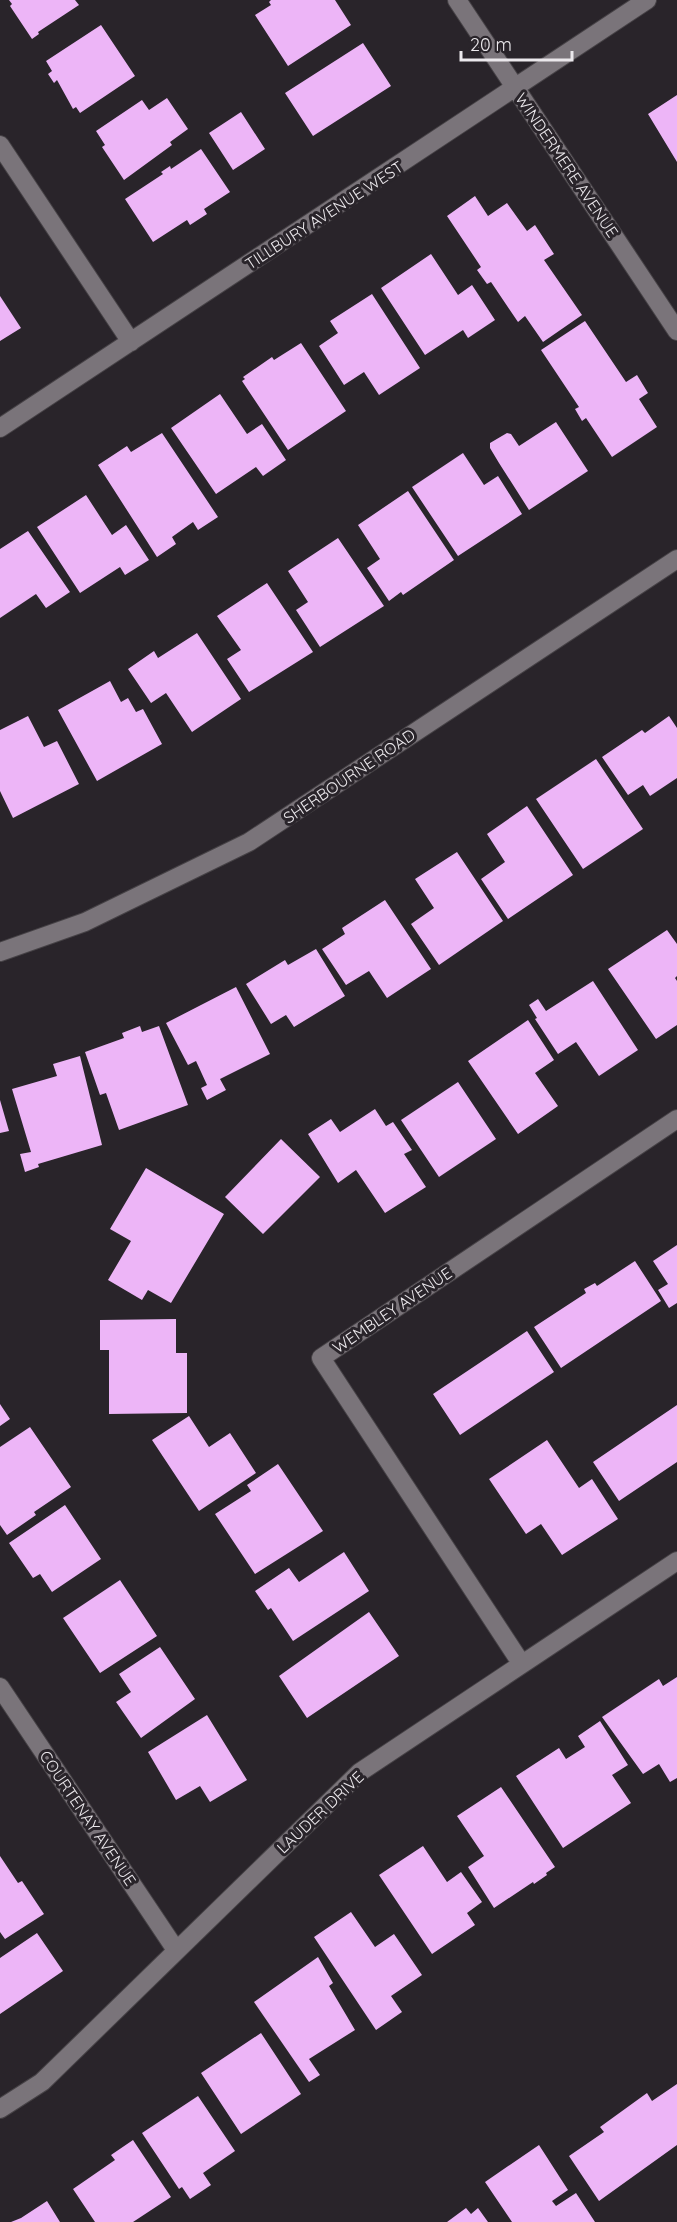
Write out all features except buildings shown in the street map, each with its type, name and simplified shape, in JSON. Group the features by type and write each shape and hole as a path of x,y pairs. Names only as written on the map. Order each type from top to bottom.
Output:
{"street":[{"name":"WINDERMERE AVENUE","path":"457,0 677,331"},
{"name":"TILLBURY AVENUE WEST","path":"0,428 516,89 647,0"},
{"path":"0,145 131,342"},
{"name":"SHERBOURNE ROAD","path":"0,951 85,922 249,842 677,559"},
{"name":"WEMBLEY AVENUE","path":"521,1663 321,1358 677,1119"},
{"name":"LAUDER DRIVE","path":"0,2109 42,2082 360,1772 677,1561"},
{"name":"COURTENAY AVENUE","path":"0,1687 176,1950"}]}
